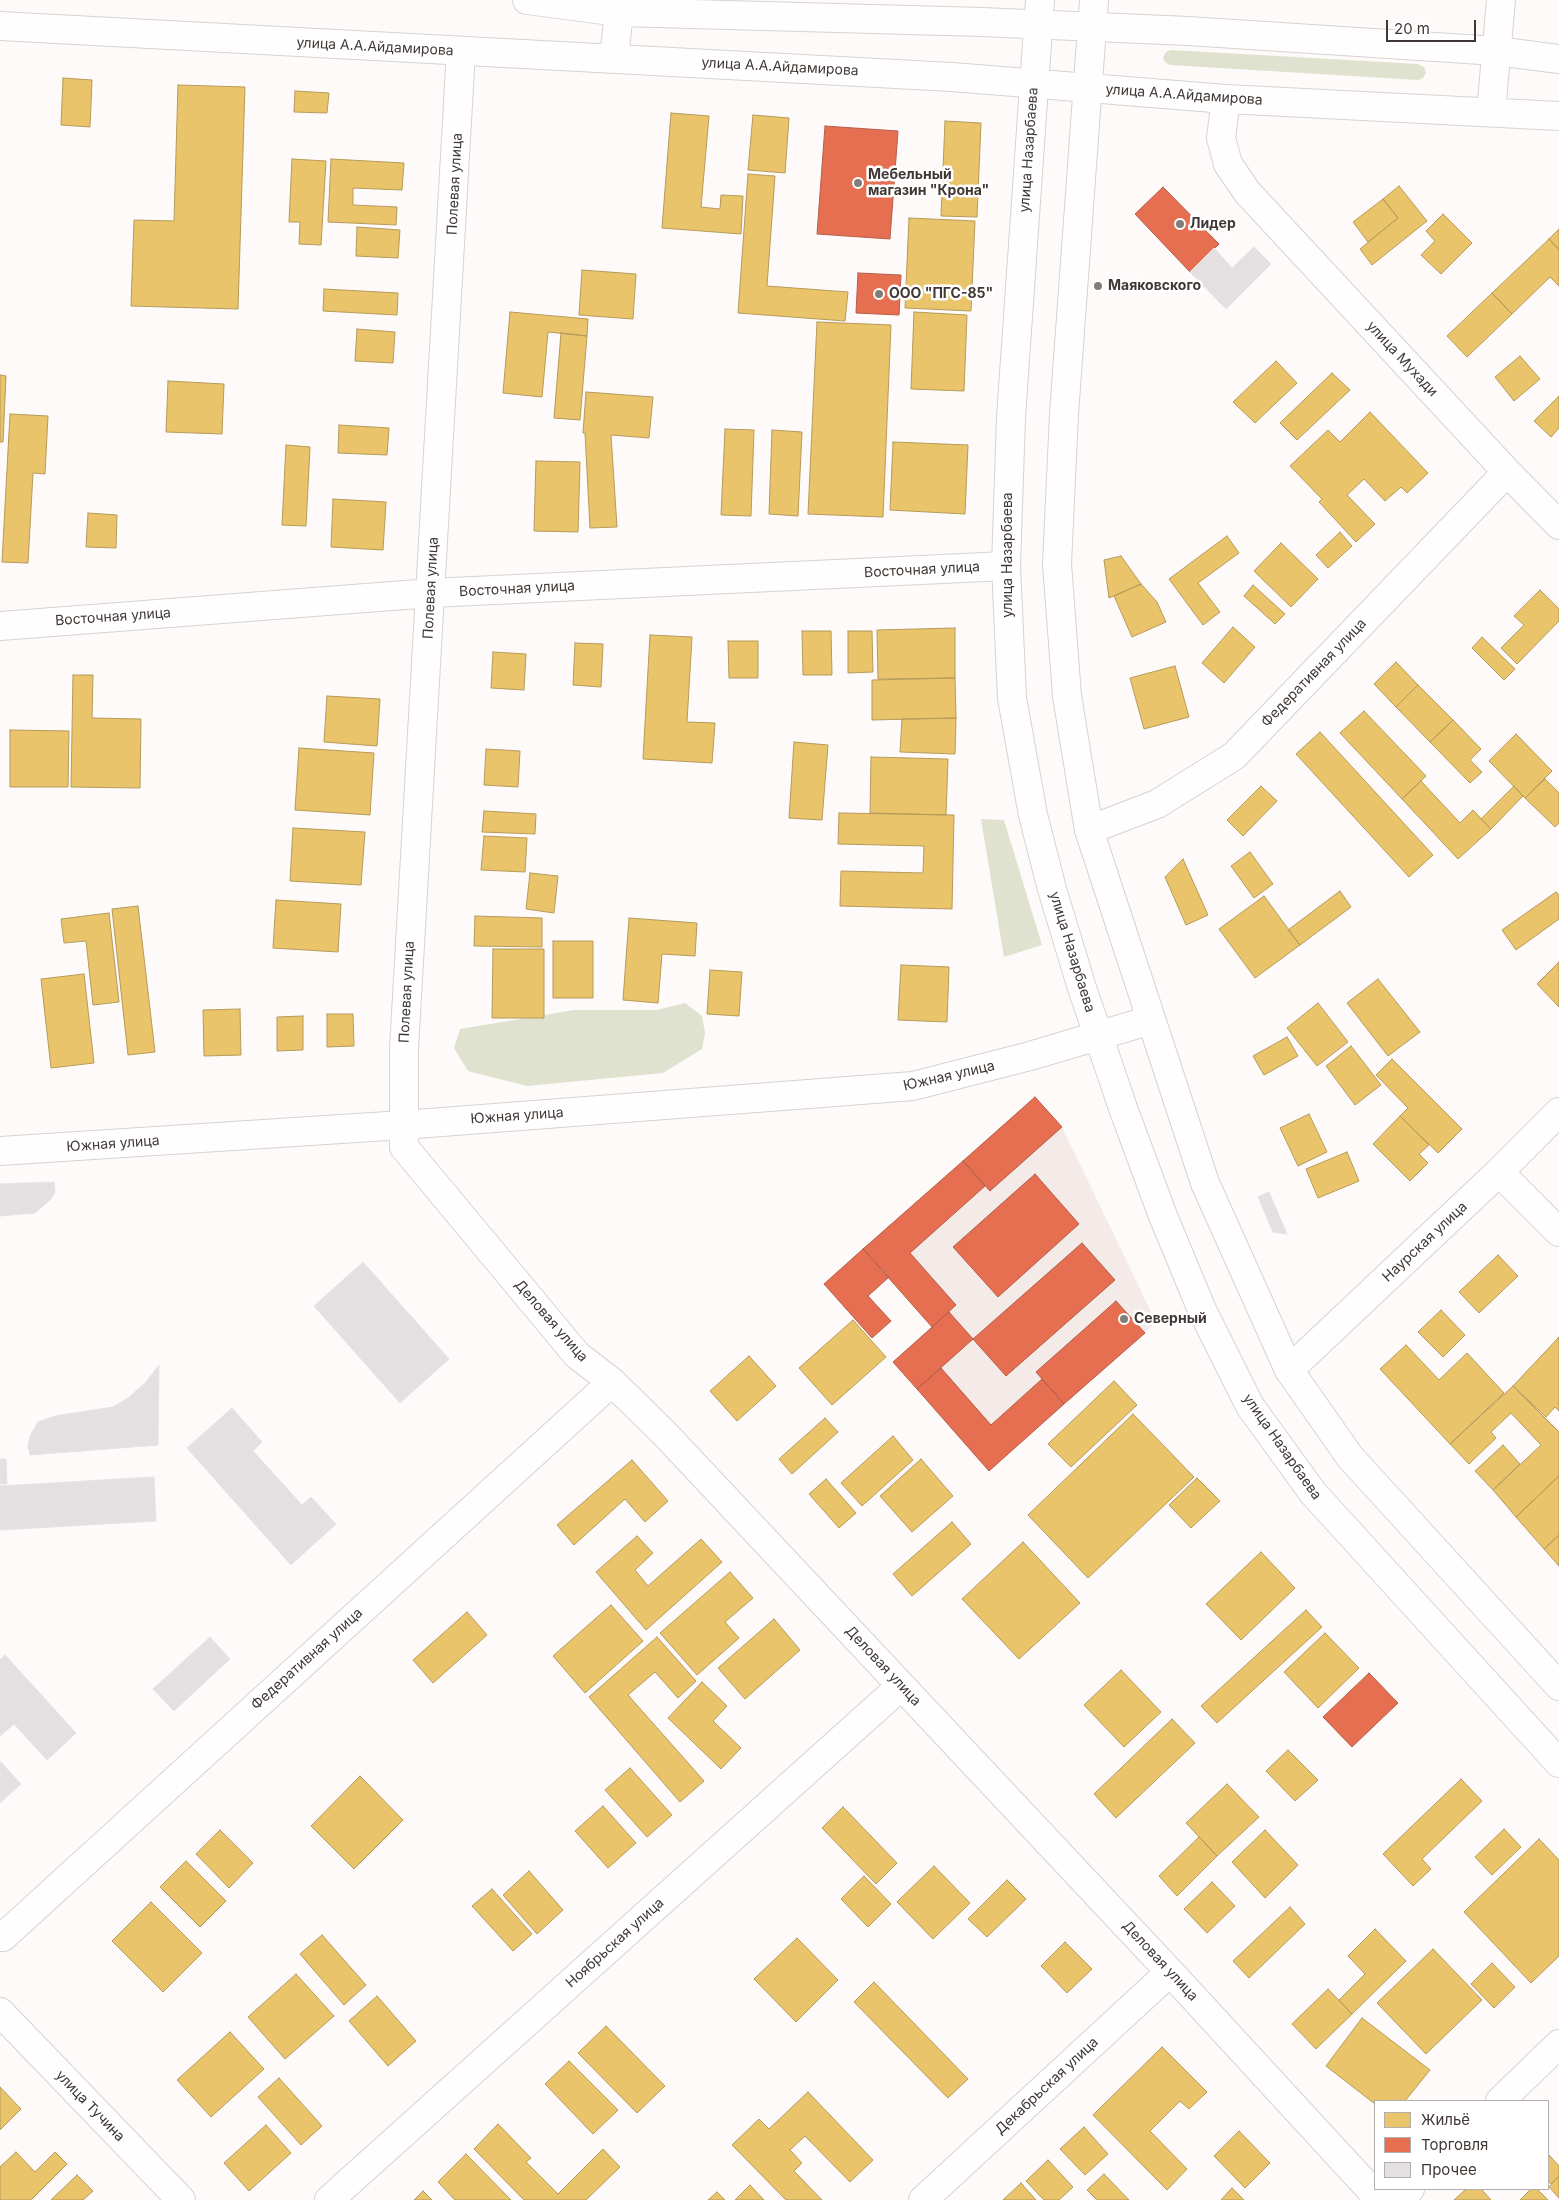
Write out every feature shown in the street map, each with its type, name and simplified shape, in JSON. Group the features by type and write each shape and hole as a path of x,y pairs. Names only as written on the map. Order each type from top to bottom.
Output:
{"street":[{"path":"527,0 619,12 1093,13 1497,51 1559,59"},
{"path":"1491,112 1501,0"},
{"path":"614,58 619,12"},
{"name":"улица Назарбаева","path":"1038,12 1011,416 1006,566 1012,698 1033,815 1055,898 1099,1037 1167,1225 1202,1310 1250,1406 1313,1493 1559,1762"},
{"path":"1093,13 1064,414 1057,564 1067,696 1089,830 1205,1183 1289,1370 1350,1457 1559,1686"},
{"name":"улица А.А.Айдамирова","path":"0,26 942,76 1226,99 1559,116"},
{"name":"Полевая улица","path":"403,1125 404,1049 462,52"},
{"name":"улица Мухади","path":"1226,99 1221,138 1228,164 1248,192 1507,472 1559,525"},
{"name":"Федеративная улица","path":"1089,830 1157,804 1234,756 1507,472"},
{"name":"Восточная улица","path":"0,626 431,593 1006,566"},
{"name":"Южная улица","path":"0,1151 403,1125 913,1086 1099,1037 1151,1020"},
{"name":"Наурская улица","path":"1289,1370 1499,1172 1559,1112"},
{"name":"Деловая улица","path":"403,1125 404,1147 577,1355 612,1382 665,1434 1170,1972 1380,2200"},
{"path":"1499,1172 1559,1232"},
{"name":"Федеративная улица","path":"3,1936 612,1382"},
{"name":"Ноябрьская улица","path":"329,2200 901,1686"},
{"name":"Декабрьская улица","path":"923,2200 1170,1972"},
{"name":"улица Тучина","path":"0,2012 181,2200"},
{"path":"1501,2100 1559,2044"},
{"path":"1399,2200 1409,2190"}],"shaded area":[{"path":"1035,1097 1062,1127 1156,1322 989,1471 893,1362 932,1326 863,1249"}],"green space":[{"path":"1171,50 1418,64 1424,67 1426,73 1423,78 1418,80 1170,65 1163,58 1166,52"},
{"path":"981,819 1004,820 1042,945 1004,957"},
{"path":"685,1003 702,1016 705,1033 702,1049 663,1073 527,1086 468,1071 454,1048 460,1029 574,1010 657,1010"}],"building: Жильё":[{"path":"63,78 92,80 90,127 61,125"},
{"path":"178,85 245,87 238,309 131,306 134,220 174,221"},
{"path":"295,91 329,93 327,113 294,112"},
{"path":"671,113 709,116 701,207 720,209 721,195 743,196 741,234 662,228"},
{"path":"753,115 789,118 785,173 748,170"},
{"path":"945,121 981,123 977,217 941,216"},
{"path":"292,159 326,161 321,245 299,244 300,222 289,222"},
{"path":"331,159 404,163 402,190 353,188 353,205 397,207 396,225 328,222"},
{"path":"748,174 775,176 767,286 848,292 845,321 738,313"},
{"path":"1399,186 1427,221 1372,265 1360,249 1398,218 1383,199"},
{"path":"1383,199 1398,218 1368,242 1353,222"},
{"path":"1443,214 1472,243 1441,274 1421,255 1435,241 1426,231"},
{"path":"909,218 975,221 971,311 905,308"},
{"path":"357,227 400,230 398,258 356,256"},
{"path":"1559,229 1559,250 1549,239"},
{"path":"1549,239 1559,250 1559,286 1550,277 1512,314 1492,293"},
{"path":"582,270 636,274 633,319 579,315"},
{"path":"324,289 398,293 397,315 323,311"},
{"path":"1492,293 1512,314 1467,357 1447,336"},
{"path":"510,312 588,319 587,336 548,332 542,397 503,393"},
{"path":"914,312 967,315 964,391 911,389"},
{"path":"817,322 891,325 883,517 808,514"},
{"path":"357,329 395,332 393,363 355,361"},
{"path":"561,333 587,336 580,420 554,418"},
{"path":"1520,356 1540,379 1514,401 1495,377"},
{"path":"1276,361 1297,383 1255,423 1233,402"},
{"path":"1332,373 1350,390 1297,440 1280,423"},
{"path":"0,375 6,376 3,442 0,442"},
{"path":"168,381 224,384 222,434 166,432"},
{"path":"586,392 653,397 649,438 611,435 617,527 590,528 585,433 583,433"},
{"path":"1559,396 1559,428 1551,437 1534,421"},
{"path":"1370,412 1428,473 1407,493 1401,487 1385,501 1364,479 1347,495 1375,524 1356,542 1319,502 1322,499 1290,466 1328,430 1340,442"},
{"path":"10,414 48,416 45,474 33,473 28,563 2,562"},
{"path":"339,425 389,428 387,455 338,453"},
{"path":"725,429 754,430 751,516 721,515"},
{"path":"772,430 802,432 798,516 769,514"},
{"path":"893,442 968,445 965,514 890,510"},
{"path":"286,445 310,447 306,526 282,525"},
{"path":"536,461 580,462 578,532 534,531"},
{"path":"333,499 386,502 383,550 331,547"},
{"path":"88,513 117,515 116,548 86,547"},
{"path":"1340,532 1352,546 1328,568 1316,555"},
{"path":"1227,536 1239,553 1198,583 1220,612 1203,625 1169,579"},
{"path":"1281,543 1318,579 1291,607 1254,571"},
{"path":"1121,556 1141,584 1109,598 1104,560"},
{"path":"1141,584 1157,602 1166,622 1132,637 1114,596"},
{"path":"1253,585 1285,614 1275,624 1244,596"},
{"path":"1540,590 1559,609 1559,621 1517,664 1501,648 1524,625 1514,616"},
{"path":"1233,627 1255,647 1224,683 1202,663"},
{"path":"955,628 955,678 878,679 877,630"},
{"path":"802,631 831,631 832,675 803,675"},
{"path":"848,631 872,631 873,672 848,673"},
{"path":"650,635 692,637 687,722 715,723 712,763 643,759"},
{"path":"1482,637 1515,669 1504,680 1472,648"},
{"path":"728,641 758,641 758,678 729,678"},
{"path":"575,643 603,644 601,687 573,685"},
{"path":"493,652 526,654 524,690 491,688"},
{"path":"1396,662 1418,685 1396,707 1374,684"},
{"path":"1175,666 1189,717 1144,729 1130,678"},
{"path":"73,675 93,675 92,718 141,719 140,788 71,787"},
{"path":"955,678 956,718 872,720 872,680"},
{"path":"1418,685 1453,720 1430,742 1396,707"},
{"path":"327,696 380,699 377,746 324,742"},
{"path":"1364,711 1426,776 1402,799 1340,733"},
{"path":"956,718 955,754 900,752 902,719"},
{"path":"1453,720 1481,749 1470,760 1482,772 1470,783 1430,742"},
{"path":"10,730 69,731 68,787 10,787"},
{"path":"1320,732 1433,855 1409,877 1296,754"},
{"path":"1516,734 1552,771 1525,798 1489,761"},
{"path":"794,742 828,745 822,820 789,818"},
{"path":"299,748 374,753 370,815 295,810"},
{"path":"486,749 520,751 518,787 484,785"},
{"path":"871,757 948,759 946,815 870,813"},
{"path":"1545,779 1559,793 1559,823 1555,827 1525,798"},
{"path":"1421,781 1460,823 1473,810 1491,829 1458,859 1402,799"},
{"path":"1261,786 1277,801 1243,836 1227,820"},
{"path":"1514,786 1523,796 1491,829 1481,819"},
{"path":"484,811 536,814 535,834 482,832"},
{"path":"839,813 954,815 952,909 840,906 841,871 923,873 924,846 838,844"},
{"path":"293,828 365,832 361,885 290,881"},
{"path":"484,836 527,838 525,872 481,870"},
{"path":"1250,852 1273,884 1254,898 1231,866"},
{"path":"1183,859 1208,915 1186,925 1165,877"},
{"path":"530,873 558,876 554,913 526,909"},
{"path":"1340,891 1351,907 1300,945 1288,930"},
{"path":"1556,892 1559,895 1559,919 1516,950 1502,930"},
{"path":"1264,896 1300,945 1255,978 1219,929"},
{"path":"276,900 341,904 338,952 273,948"},
{"path":"138,906 155,1052 128,1055 112,909"},
{"path":"109,913 119,1002 93,1005 86,941 64,943 61,919"},
{"path":"475,916 542,918 542,947 474,946"},
{"path":"629,918 697,923 695,956 662,954 658,1003 623,1000"},
{"path":"553,941 593,941 593,998 553,998"},
{"path":"493,949 544,949 544,1018 492,1018"},
{"path":"1559,962 1559,1007 1537,984"},
{"path":"901,965 949,967 947,1022 898,1020"},
{"path":"710,970 742,972 739,1016 707,1014"},
{"path":"84,974 94,1063 51,1068 41,979"},
{"path":"1378,979 1420,1032 1388,1056 1347,1003"},
{"path":"1318,1003 1348,1042 1317,1066 1287,1028"},
{"path":"240,1009 241,1055 204,1056 203,1010"},
{"path":"327,1014 353,1014 354,1046 327,1047"},
{"path":"303,1016 303,1050 277,1051 277,1017"},
{"path":"1287,1037 1298,1056 1264,1075 1253,1056"},
{"path":"1351,1046 1381,1085 1355,1105 1326,1066"},
{"path":"1392,1059 1462,1129 1438,1153 1400,1116 1408,1108 1376,1075"},
{"path":"1309,1114 1327,1152 1298,1166 1280,1128"},
{"path":"1400,1116 1429,1145 1419,1154 1428,1163 1410,1181 1373,1144"},
{"path":"1347,1152 1359,1181 1318,1198 1306,1169"},
{"path":"1498,1255 1518,1276 1479,1313 1459,1292"},
{"path":"1441,1310 1465,1335 1443,1357 1418,1332"},
{"path":"853,1320 886,1357 832,1405 799,1368"},
{"path":"1559,1337 1559,1411 1555,1407 1546,1417 1513,1386"},
{"path":"1406,1345 1439,1380 1467,1353 1504,1393 1450,1444 1380,1369"},
{"path":"749,1356 776,1386 737,1421 710,1391"},
{"path":"1114,1381 1137,1405 1071,1467 1048,1444"},
{"path":"1513,1386 1559,1432 1559,1476 1516,1517 1493,1490 1541,1445 1511,1413 1491,1432 1496,1438 1469,1464 1450,1444"},
{"path":"1133,1414 1194,1477 1088,1578 1028,1515"},
{"path":"825,1418 838,1432 792,1474 779,1459"},
{"path":"893,1436 913,1460 862,1506 841,1483"},
{"path":"1503,1445 1520,1464 1493,1490 1475,1471"},
{"path":"921,1459 953,1496 912,1532 880,1496"},
{"path":"632,1460 668,1501 645,1522 625,1499 574,1545 557,1525"},
{"path":"1559,1476 1559,1535 1544,1549 1516,1517"},
{"path":"1197,1478 1220,1501 1191,1528 1169,1505"},
{"path":"826,1479 856,1513 839,1528 809,1494"},
{"path":"952,1522 971,1544 912,1596 893,1574"},
{"path":"1559,1535 1559,1566 1544,1549"},
{"path":"637,1536 653,1553 635,1570 648,1586 701,1539 722,1562 646,1630 596,1572"},
{"path":"1023,1542 1080,1603 1019,1659 962,1599"},
{"path":"1261,1552 1295,1588 1241,1640 1206,1604"},
{"path":"730,1572 753,1598 725,1622 739,1638 697,1675 660,1633"},
{"path":"611,1605 643,1641 585,1693 553,1656"},
{"path":"1306,1610 1322,1627 1217,1723 1201,1706"},
{"path":"467,1612 487,1635 433,1683 413,1660"},
{"path":"774,1619 800,1650 745,1699 718,1668"},
{"path":"1325,1633 1359,1668 1318,1708 1284,1672"},
{"path":"657,1637 696,1681 678,1698 655,1672 628,1695 704,1781 680,1802 589,1697"},
{"path":"1121,1670 1161,1712 1124,1747 1084,1705"},
{"path":"702,1682 727,1706 713,1721 741,1748 721,1769 668,1718"},
{"path":"1172,1719 1195,1743 1116,1818 1094,1794"},
{"path":"1288,1750 1318,1780 1295,1801 1266,1771"},
{"path":"630,1768 672,1815 647,1837 605,1790"},
{"path":"360,1776 403,1820 354,1869 311,1826"},
{"path":"1461,1779 1482,1801 1422,1859 1431,1869 1413,1886 1383,1854"},
{"path":"1227,1784 1259,1817 1217,1856 1186,1823"},
{"path":"603,1806 636,1843 608,1868 575,1831"},
{"path":"843,1807 897,1863 876,1884 822,1828"},
{"path":"1504,1829 1521,1847 1492,1875 1475,1857"},
{"path":"220,1830 253,1863 229,1888 196,1854"},
{"path":"1265,1830 1298,1865 1265,1898 1232,1862"},
{"path":"1199,1837 1217,1856 1177,1896 1159,1876"},
{"path":"1539,1839 1559,1860 1559,1956 1531,1983 1464,1912"},
{"path":"186,1861 226,1901 200,1927 160,1887"},
{"path":"934,1866 970,1903 933,1939 897,1902"},
{"path":"529,1871 563,1910 537,1934 503,1895"},
{"path":"864,1876 891,1904 868,1927 841,1899"},
{"path":"1007,1880 1026,1899 987,1937 968,1919"},
{"path":"1212,1882 1235,1906 1207,1933 1184,1909"},
{"path":"492,1889 532,1934 513,1951 472,1906"},
{"path":"151,1902 202,1953 163,1992 112,1941"},
{"path":"1290,1907 1305,1924 1249,1978 1233,1961"},
{"path":"1375,1929 1406,1961 1352,2014 1339,2000 1365,1974 1348,1956"},
{"path":"322,1935 366,1985 344,2005 300,1954"},
{"path":"797,1938 838,1980 796,2022 754,1979"},
{"path":"1065,1942 1092,1969 1067,1993 1041,1966"},
{"path":"1433,1949 1482,2000 1426,2054 1377,2003"},
{"path":"1492,1963 1515,1987 1494,2008 1471,1984"},
{"path":"296,1974 334,2016 285,2059 248,2017"},
{"path":"874,1982 968,2079 948,2098 854,2002"},
{"path":"1328,1989 1352,2014 1316,2049 1292,2024"},
{"path":"377,1996 416,2041 388,2066 349,2021"},
{"path":"1362,2018 1430,2070 1406,2100 1374,2100 1374,2103 1326,2066"},
{"path":"606,2026 665,2086 637,2113 578,2053"},
{"path":"230,2032 264,2069 211,2117 177,2080"},
{"path":"1162,2047 1207,2092 1189,2109 1180,2101 1150,2131 1187,2169 1167,2190 1093,2115"},
{"path":"569,2061 618,2110 593,2134 545,2084"},
{"path":"279,2078 322,2126 301,2145 258,2097"},
{"path":"0,2087 21,2109 0,2130"},
{"path":"808,2092 873,2160 850,2182 805,2136 790,2150 802,2163 794,2171 822,2200 786,2200 732,2145 759,2119 769,2129"},
{"path":"498,2124 531,2158 526,2162 558,2194 603,2149 620,2167 586,2200 524,2200 474,2149"},
{"path":"266,2125 291,2153 249,2191 224,2163"},
{"path":"1084,2127 1108,2154 1085,2175 1060,2149"},
{"path":"1239,2131 1270,2163 1245,2188 1214,2156"},
{"path":"16,2152 35,2172 55,2152 67,2164 31,2200 0,2200 0,2167"},
{"path":"466,2154 511,2200 455,2200 438,2182"},
{"path":"1549,2155 1559,2166 1559,2176 1551,2184 1549,2181"},
{"path":"1048,2160 1073,2187 1059,2200 1044,2200 1026,2181"},
{"path":"1104,2174 1129,2200 1097,2200 1087,2190"},
{"path":"77,2175 93,2191 83,2200 51,2200"},
{"path":"1559,2176 1559,2198 1549,2187"},
{"path":"1021,2183 1036,2200 1003,2200"},
{"path":"750,2185 764,2200 735,2200"},
{"path":"1232,2188 1244,2200 1221,2200"},
{"path":"1465,2190 1482,2190 1491,2200 1454,2200"},
{"path":"1530,2190 1538,2190 1548,2200 1520,2200"},
{"path":"423,2191 432,2200 414,2200"},
{"path":"717,2192 725,2200 708,2200"}],"building: Торговля":[{"name":"Мебельный магазин \"Крона\"","path":"825,126 898,131 890,239 817,234"},
{"path":"1163,187 1219,244 1190,272 1135,214"},
{"name":"ООО \"ПГС-85\"","path":"858,273 901,275 899,315 856,313"},
{"path":"1035,1097 1062,1127 990,1191 963,1161"},
{"path":"963,1161 985,1186 910,1253 956,1305 932,1327 863,1249"},
{"path":"1035,1174 1079,1224 998,1297 953,1247"},
{"path":"1082,1243 1115,1280 1006,1376 973,1339"},
{"path":"863,1249 889,1277 868,1296 891,1321 872,1338 824,1284"},
{"path":"1116,1301 1145,1333 1064,1404 1036,1372"},
{"path":"949,1312 973,1339 917,1389 893,1362"},
{"path":"941,1368 991,1425 1042,1379 1064,1404 989,1471 917,1389"},
{"path":"1369,1673 1398,1703 1352,1747 1323,1717"}],"building: Прочее":[{"path":"1254,247 1271,264 1226,309 1190,272 1214,248 1232,268"},
{"path":"54,1182 55,1192 51,1199 35,1213 0,1216 0,1184"},
{"path":"1269,1192 1287,1234 1273,1232 1258,1197"},
{"path":"363,1262 449,1359 400,1403 314,1306"},
{"path":"159,1365 158,1445 30,1455 28,1446 30,1436 38,1422 55,1416 113,1407 128,1398 146,1382"},
{"path":"232,1408 262,1442 253,1451 302,1505 311,1497 336,1524 291,1565 187,1448"},
{"path":"0,1459 6,1459 7,1484 0,1484"},
{"path":"154,1477 156,1521 0,1530 0,1486"},
{"path":"210,1637 230,1659 174,1711 153,1689"},
{"path":"5,1655 76,1733 47,1760 14,1724 0,1736 0,1660"},
{"path":"0,1761 21,1784 0,1803"}],"place":[{"name":"Мебельный магазин \"Крона\"","path":"858,183"},
{"name":"Лидер","path":"1180,224"},
{"name":"Маяковского","path":"1098,286"},
{"name":"ООО \"ПГС-85\"","path":"879,294"},
{"name":"Северный","path":"1124,1319"}]}
